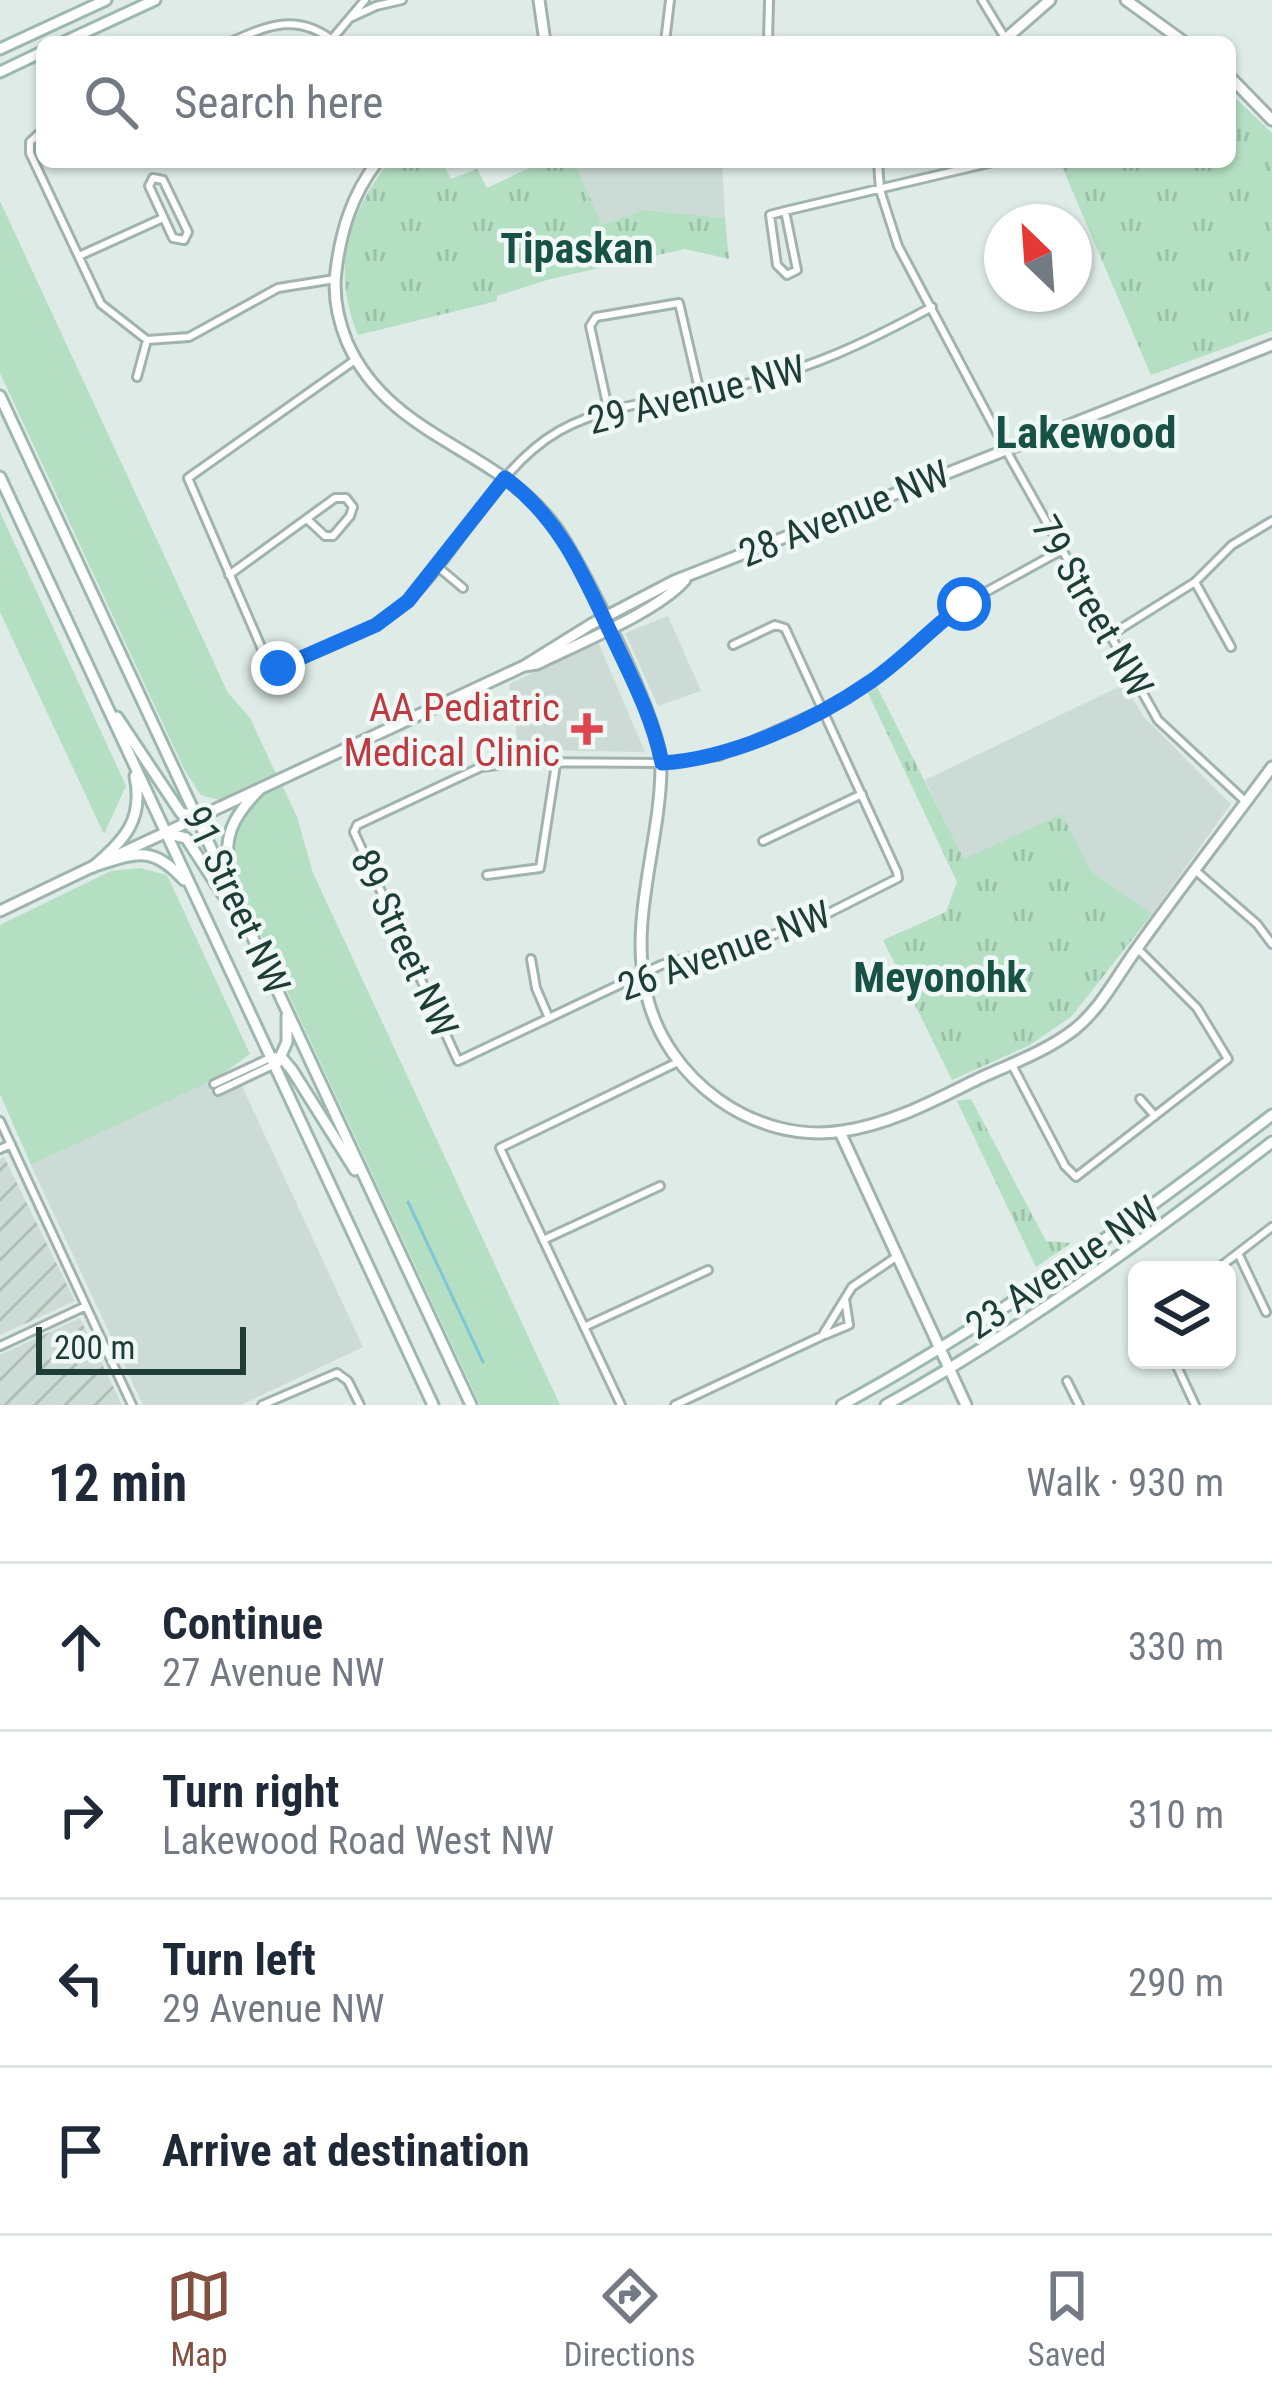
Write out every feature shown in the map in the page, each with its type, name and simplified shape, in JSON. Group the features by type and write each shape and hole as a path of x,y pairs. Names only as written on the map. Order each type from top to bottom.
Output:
{"main road":[{"path":"1,49 106,0"},
{"path":"77,36 155,0"},
{"path":"539,0 544,36"},
{"path":"1009,36 1050,0"},
{"path":"1126,0 1176,36"},
{"path":"0,72 36,55"},
{"path":"1236,83 1272,120"},
{"path":"372,168 360,184 341,233 335,279 342,330 375,388 407,419 532,498 557,529 606,622 643,701 662,763 645,897 644,974 653,1016 678,1062 726,1106 777,1127 839,1132 881,1123 1075,1029 1095,1010 1272,767"},
{"name":"28 Avenue NW","path":"0,911 524,666 537,664 606,622 677,589 686,579 1272,345"},
{"name":"91 Street NW","path":"0,396 471,1405"},
{"name":"91 Street NW","path":"0,477 433,1405"},
{"path":"106,704 181,813 198,818"},
{"path":"93,867 112,850 137,814 133,761"},
{"path":"240,905 228,866 228,831 260,789"},
{"path":"165,833 187,838 259,949"},
{"path":"93,867 150,855 167,862 193,890"},
{"path":"275,981 288,1023 275,1060 379,1211"},
{"name":"23 Avenue NW","path":"842,1405 940,1350 1064,1270 1272,1115"},
{"path":"839,1132 966,1405"},
{"name":"23 Avenue NW","path":"886,1405 950,1370 1076,1288 1272,1142"}],"street":[{"path":"337,36 365,0"},
{"path":"350,18 376,5 402,0"},
{"path":"666,36 670,0"},
{"path":"768,36 769,0"},
{"path":"982,0 1002,36"},
{"path":"244,36 289,22 315,27 328,36"},
{"path":"36,136 30,142 36,166"},
{"path":"37,168 101,304 147,340 189,337 278,288 335,279"},
{"name":"79 Street NW","path":"878,168 880,190 898,246 1109,636 1158,720 1246,802"},
{"path":"784,211 797,270 787,274 777,265 770,215 784,211 880,190 969,168"},
{"path":"153,178 163,181 188,232 184,240 173,238 164,218 149,186 153,178"},
{"path":"79,256 164,218"},
{"path":"609,412 592,320 679,302 701,394"},
{"name":"29 Avenue NW","path":"230,575 268,663 278,668 376,625 408,601 505,478 562,429 609,412 811,367 932,307"},
{"path":"137,377 147,340"},
{"path":"307,519 325,536 333,536 350,517 353,506 337,497 230,575 188,478 355,360"},
{"path":"1109,636 1195,582 1232,544 1272,521"},
{"path":"487,875 540,868 556,763 662,763 719,756 822,710 870,682 964,604 1062,550"},
{"path":"437,567 463,588"},
{"path":"1195,582 1231,646"},
{"path":"733,645 776,626 785,628 862,794 763,841"},
{"name":"89 Street NW","path":"458,1061 354,832 357,825 481,767 556,763"},
{"name":"26 Avenue NW","path":"458,1061 662,965 801,927 898,878 862,794"},
{"path":"1196,872 1272,944"},
{"path":"1011,1064 1071,1176 1081,1174 1228,1059 1197,1008 1136,948"},
{"path":"531,958 536,988 550,1019"},
{"path":"216,1088 275,1060"},
{"path":"620,1405 500,1148 678,1062"},
{"path":"1140,1099 1155,1117"},
{"path":"0,1120 132,1405"},
{"path":"0,1149 11,1144"},
{"path":"543,1240 660,1186"},
{"path":"1228,1261 1272,1227"},
{"path":"1238,1253 1266,1312"},
{"path":"822,1336 863,1276 896,1257"},
{"path":"584,1327 708,1270"},
{"path":"675,1405 849,1325 845,1299"},
{"path":"0,1346 86,1306"},
{"path":"1178,1369 1195,1405"},
{"path":"262,1405 337,1373 348,1381 360,1405"},
{"path":"1067,1381 1079,1405"}],"shaded area":[{"path":"577,168 722,168 725,218 645,210 602,226"},
{"path":"668,616 701,691 658,706 625,633"},
{"path":"598,642 645,752 519,750 509,684"},
{"path":"1125,684 1143,716 1231,804 1152,914 1091,871 964,860 925,780"},
{"path":"234,1069 363,1347 241,1405 143,1405 31,1165"},
{"path":"4,1157 75,1301 0,1335 0,1159"},
{"path":"80,1318 122,1405 0,1405 0,1355"}],"green space":[{"path":"1236,99 1272,133 1272,331 1151,375 1092,237 1092,204 1078,204 1063,168 1236,168"},
{"path":"385,168 445,168 451,179 477,169 487,188 529,168 577,168 602,225 644,210 725,218 729,259 685,249 550,279 497,296 497,301 358,335 345,265 354,223"},
{"path":"0,201 228,693 250,718 276,774 219,800 201,795 185,771 0,373"},
{"path":"0,512 126,786 104,834 0,612"},
{"path":"877,687 964,859 1062,814 1091,871 1152,914 1072,1016 1030,1045 952,1080 883,940 946,912 957,882 868,693"},
{"path":"282,785 313,873 560,1405 480,1405 247,905 234,867 233,835 248,808"},
{"path":"140,868 167,875 250,1054 217,1078 31,1165 0,1094 0,925 111,871"},
{"path":"971,1099 1046,1241 1071,1243 1036,1267 957,1101"}],"waterway":[{"path":"408,1202 483,1362"}],"place":[{"name":"AA Pediatric Medical Clinic","path":"587,729"}],"district":[{"name":"Tipaskan","path":"577,248"},
{"name":"Lakewood","path":"1086,432"},
{"name":"Meyonohk","path":"940,977"}],"route":[{"path":"278,668 376,625 408,601 505,478 532,498 572,550 643,701 662,763 719,756 822,710 870,682 964,604"}]}
